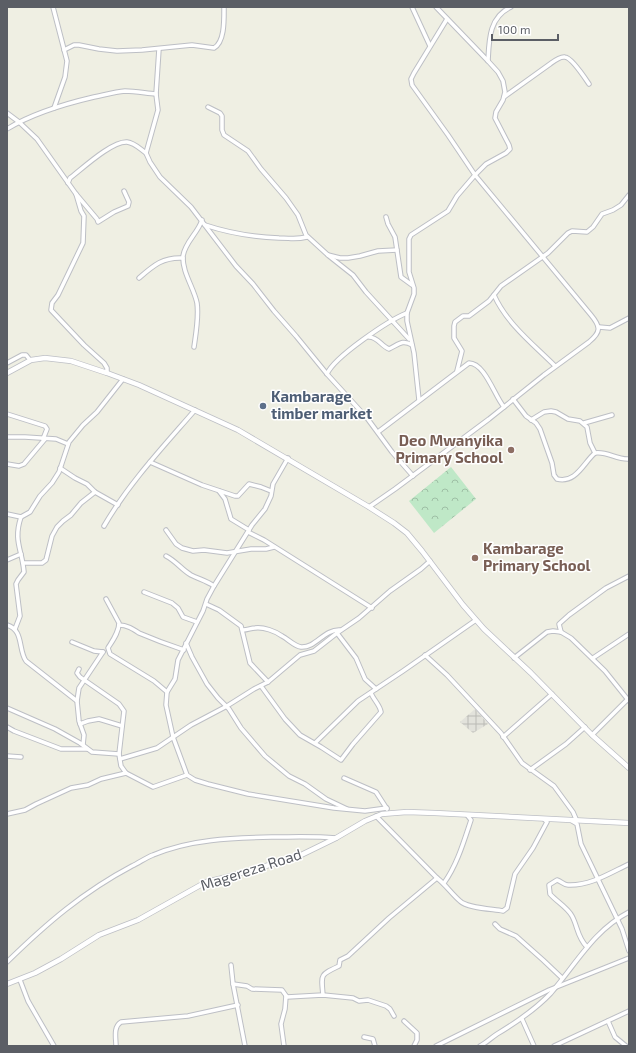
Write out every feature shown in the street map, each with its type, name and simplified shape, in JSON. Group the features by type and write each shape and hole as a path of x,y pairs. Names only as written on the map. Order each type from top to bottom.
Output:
{"street":[{"path":"53,7 67,61 54,108"},
{"path":"64,50 74,45 117,51 159,49 192,45 214,48 220,43 224,22 224,7"},
{"path":"412,7 430,46"},
{"path":"418,400 412,343 407,324 407,314 414,294 408,267 411,235 448,211 457,196 486,164 506,153 510,149 496,118 496,112 505,92 503,81 498,72 436,7"},
{"path":"488,61 490,35 493,25 500,13 511,7"},
{"path":"369,507 413,476 555,366 595,337 599,327 592,315 475,175 412,85 411,80 414,73 447,19"},
{"path":"146,154 158,110 156,94 159,49"},
{"path":"503,98 557,59 565,57 576,66 589,84"},
{"path":"7,129 19,122 54,108 80,100 123,91 156,94"},
{"path":"208,107 220,113 222,116 222,130 224,135 248,151 261,169 286,198 298,215 304,234 354,275 366,292 412,343"},
{"path":"7,113 37,139 98,222 114,212 128,206 129,202 124,192"},
{"path":"68,183 70,178 98,155 121,143 132,143 146,154 162,179 185,200 202,220 236,266 253,284 327,374 363,414 392,452 413,476"},
{"path":"76,194 84,216 84,243 58,295 52,303 51,310 84,345 104,363 107,368 107,373"},
{"path":"457,371 462,351 454,338 454,326 461,317 469,316 489,301 501,286 543,256 568,233 572,231 584,233 590,230 602,214 621,205 629,195"},
{"path":"386,217 395,237 401,277 413,285"},
{"path":"194,347 197,308 183,258 188,243 199,229 202,220"},
{"path":"205,225 224,231 247,235 294,239 307,237"},
{"path":"328,255 348,258 380,250 397,250"},
{"path":"139,278 161,261 171,258 183,258"},
{"path":"494,295 520,332 555,366"},
{"path":"327,374 340,357 392,320 407,314"},
{"path":"599,327 610,328 629,318"},
{"path":"369,337 375,338 383,346 389,349 402,342 412,343"},
{"path":"30,360 25,355 7,363 9,372 30,360 54,358 71,361 123,379 238,430 288,458 394,523 407,533 476,620 592,734 629,768"},
{"path":"378,432 468,363 474,364 490,384 504,407"},
{"path":"7,514 22,517 27,515 40,496 56,478 68,444 97,412 123,379"},
{"path":"513,399 542,431 554,476 558,480 575,475 595,452 601,452 616,457 629,458"},
{"path":"104,526 118,504 164,444 195,410"},
{"path":"531,420 544,412 551,411 556,412 568,419 578,420 584,423 587,427 589,438 595,452"},
{"path":"7,414 45,426 47,429 44,439 24,464 19,466 7,464"},
{"path":"584,423 612,415"},
{"path":"7,437 57,439 68,444"},
{"path":"288,458 273,484 265,509 234,552 214,586 178,660 174,682 167,692 166,705 173,737 187,775 195,780 248,794 334,808 365,811 387,808"},
{"path":"150,462 188,479 236,496 247,485 251,484 271,491"},
{"path":"60,468 73,478 87,484 95,492 118,504"},
{"path":"219,491 225,499 231,519 372,608"},
{"path":"23,563 42,563 46,560 52,536 57,527 71,515 81,503 95,492"},
{"path":"15,629 20,616 16,584 24,572 17,540 17,534 22,517"},
{"path":"166,530 176,544 190,550 209,550 227,553 274,547"},
{"path":"7,560 21,554"},
{"path":"166,556 173,559 192,576 207,581 214,586"},
{"path":"7,708 55,729 96,753 119,756 157,748 192,725 268,682 300,655 314,651 372,608 390,591 430,561"},
{"path":"561,632 559,624 568,615 612,585 629,576"},
{"path":"144,592 172,602 178,608 182,617 197,622"},
{"path":"106,599 118,620 119,625 108,651"},
{"path":"206,604 217,608 241,626 243,630 246,652 250,662 268,682"},
{"path":"315,743 351,707 476,620"},
{"path":"7,625 15,629 26,662 77,700"},
{"path":"119,625 131,628 184,650"},
{"path":"243,630 255,628 266,629 280,634 301,647 312,644 328,632 341,630"},
{"path":"514,658 547,632 553,631 561,632 571,638 592,658 605,671 628,700 592,734"},
{"path":"337,633 356,658 365,679 376,689"},
{"path":"592,658 629,635"},
{"path":"72,642 94,651 108,651"},
{"path":"186,644 207,684 218,698 227,706 257,748 289,776 305,784 318,794 349,810"},
{"path":"108,651 115,658 154,681 167,692"},
{"path":"83,745 84,735 80,724 77,692 103,652"},
{"path":"425,655 447,675 503,737 519,759 530,770 554,786 574,814 576,819 572,821 577,824 581,842 622,928 629,951"},
{"path":"78,669 78,674 84,680 114,700 123,708 124,715 119,756 121,766 126,773 153,787 187,775"},
{"path":"261,686 288,723 303,738 315,743 341,760 381,712 371,693"},
{"path":"503,737 552,694"},
{"path":"80,724 99,719 122,726"},
{"path":"7,727 61,749 87,749"},
{"path":"530,770 566,744 585,727"},
{"path":"7,756 21,757"},
{"path":"7,814 25,810 71,788 126,773"},
{"path":"344,778 376,792 389,813"},
{"name":"Magereza Road","path":"7,984 20,980 61,959 99,935 138,920 206,882 297,857 376,816 389,813 417,812 629,823"},
{"path":"444,883 452,871 471,820 467,815"},
{"path":"376,816 464,904 497,910 506,910 514,874 535,844 547,822 544,819"},
{"path":"7,962 46,925 77,900 106,880 154,854 185,845 211,840 316,836 336,838"},
{"path":"586,947 579,937 572,916 549,892 550,884 556,880 560,880 568,886 599,880 629,864"},
{"path":"323,995 321,979 323,975 340,965 340,960 348,956 389,918 437,878"},
{"path":"480,1046 522,1019 554,988 586,947 617,918 629,912"},
{"path":"495,924 500,929 516,936 562,978"},
{"path":"436,1046 554,988 629,958"},
{"path":"231,965 233,984 245,1046"},
{"path":"20,980 28,1000 54,1046"},
{"path":"233,984 247,986 252,989 284,991 286,996 285,1009 281,1024 284,1046"},
{"path":"286,996 323,995 353,998 359,1001 368,1000 389,1008 394,1016"},
{"path":"116,1046 116,1028 121,1022 188,1016 238,1005"},
{"path":"554,1046 629,1011"},
{"path":"522,1019 534,1046"},
{"path":"404,1020 417,1033 414,1046"},
{"path":"608,1021 616,1037 626,1046"},
{"path":"364,1037 373,1039 375,1046"}],"shaded area":[{"path":"475,709 488,724 473,733 460,722"}],"green space":[{"path":"451,467 476,499 434,533 409,501"}],"place":[{"name":"Kambarage timber market","path":"263,406"},
{"name":"Deo Mwanyika Primary School","path":"511,450"},
{"name":"Kambarage Primary School","path":"475,558"}]}
